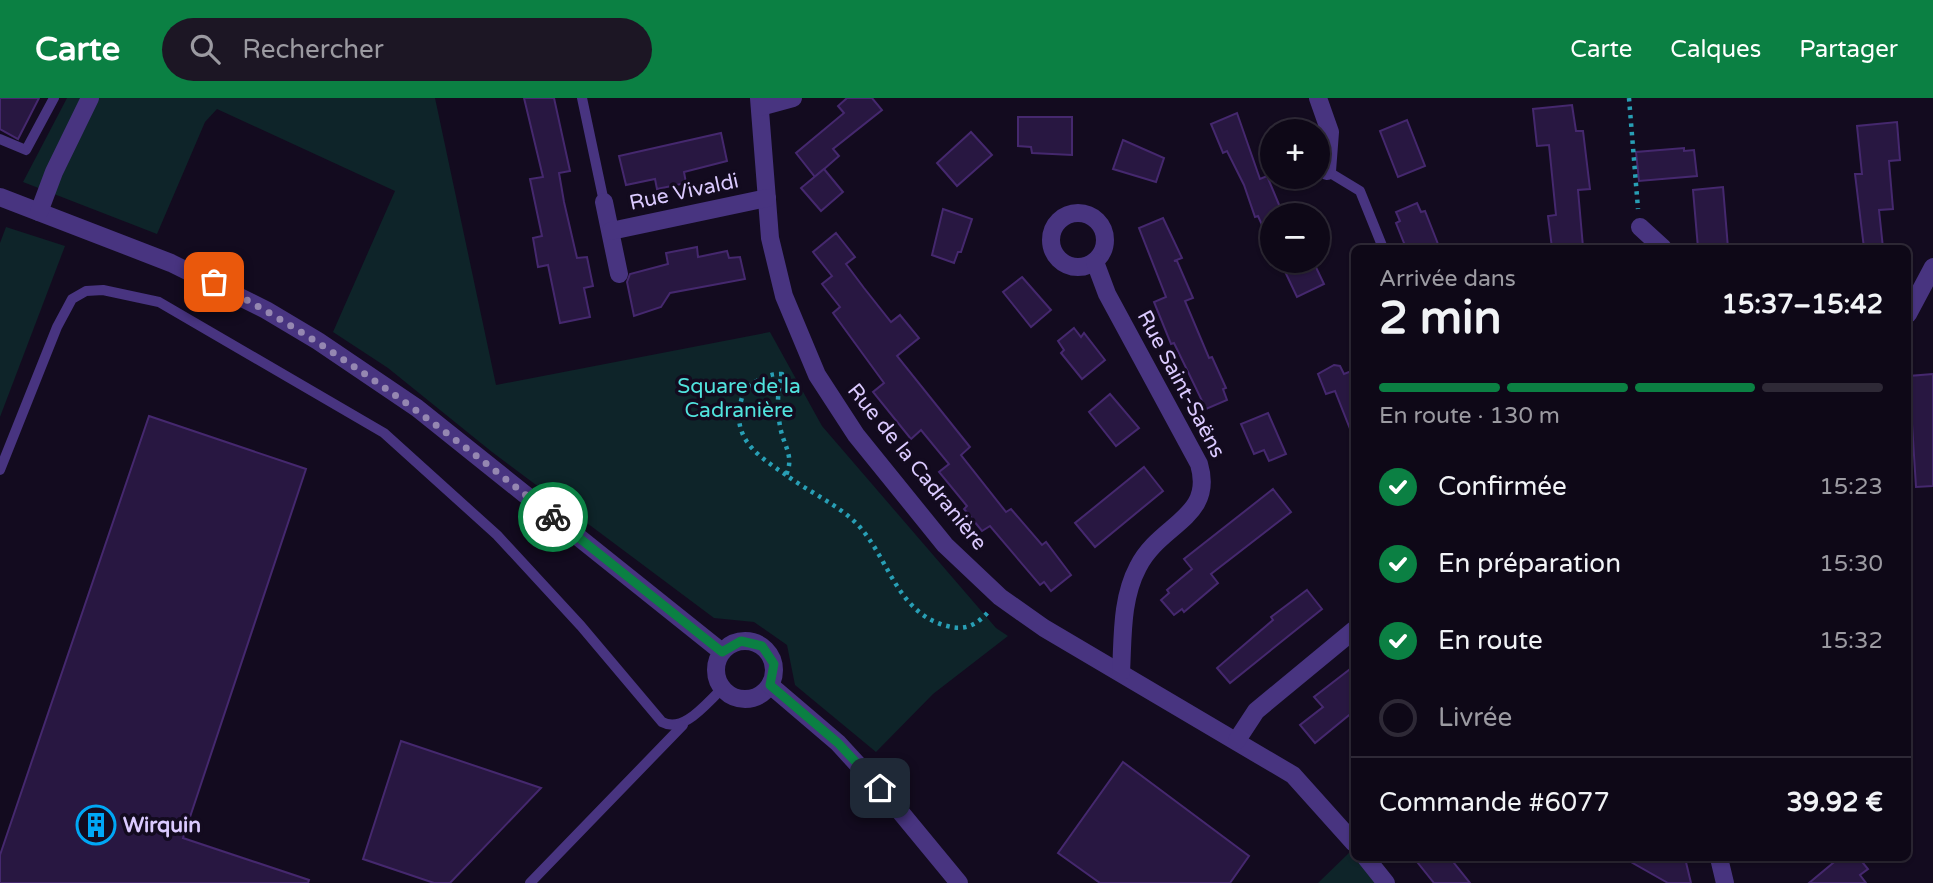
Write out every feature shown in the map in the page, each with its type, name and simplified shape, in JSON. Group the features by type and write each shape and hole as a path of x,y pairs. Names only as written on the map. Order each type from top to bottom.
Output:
{"street":[{"path":"38,212 90,98"},
{"path":"759,103 793,98"},
{"path":"1318,98 1325,119"},
{"name":"Rue de la Cadranière","path":"759,103 770,237 784,296 817,375 856,435 930,527 1000,597 1045,628 1293,775 1351,840"},
{"path":"0,197 214,282 317,341 417,408 722,652"},
{"name":"Rue Vivaldi","path":"611,232 767,198"},
{"name":"Rue Vivaldi","path":"604,202 619,274"},
{"path":"1640,226 1660,245"},
{"name":"Rue Saint-Saëns","path":"1095,262 1107,293 1199,464 1204,479 1200,502 1169,528 1138,566 1125,604 1121,672"},
{"path":"1911,308 1933,267"},
{"path":"1237,740 1256,711 1351,632"},
{"path":"741,641 762,646 774,664 770,685 758,695 743,699 723,688 716,667 722,652 741,641"},
{"path":"770,685 838,743 893,803 959,883"},
{"path":"1368,861 1386,883"},
{"path":"1720,861 1725,883"}],"lane":[{"path":"0,139 26,150 54,98"},
{"name":"Rue Vivaldi","path":"582,98 604,202"},
{"path":"1330,173 1360,191 1382,245"},
{"path":"0,470 57,327 72,299 86,291 130,293 159,302 384,433 497,535 662,722 675,726 684,723"},
{"path":"530,883 684,723 723,688"}],"path":[{"path":"1629,98 1640,226"},
{"path":"786,475 790,454 779,425 778,387 782,374 778,373 762,378 745,389 738,417 746,442 786,475 859,526 900,592 924,616 948,627 973,626 1000,597"}],"green space":[{"name":"Square de la Cadranière","path":"67,98 435,98 496,385 770,332 822,426 996,628 1008,636 933,694 876,752 795,685 787,645 754,622 714,618 492,452 388,368 333,332 395,191 217,109 205,122 157,234 23,182"},
{"path":"6,227 65,246 0,417 0,243"},
{"path":"1350,852 1351,861 1357,861 1375,883 1318,883"}],"building":[{"path":"0,98 39,98 18,139 0,129"},
{"path":"524,98 554,98 570,171 559,173 564,202 577,258 587,257 593,286 584,288 590,317 560,323 548,265 538,267 533,238 542,236 530,179 543,177"},
{"path":"847,98 872,98 882,110 833,149 839,156 815,177 796,153 844,113 838,106"},
{"path":"1572,105 1576,131 1583,131 1590,189 1578,190 1583,245 1552,245 1548,216 1556,215 1549,145 1537,146 1533,109"},
{"path":"1237,113 1260,179 1260,189 1272,189 1278,203 1260,203 1260,220 1258,216 1255,217 1244,185 1227,151 1223,153 1211,124"},
{"path":"1018,117 1072,117 1072,155 1032,153 1031,147 1018,146"},
{"path":"1407,120 1425,166 1398,177 1380,131"},
{"path":"1897,122 1900,160 1889,161 1893,209 1879,210 1883,245 1864,245 1855,174 1862,174 1857,126"},
{"path":"971,132 992,155 957,186 937,163"},
{"path":"721,133 727,161 684,172 686,183 657,189 655,179 626,185 619,156"},
{"path":"1123,140 1164,158 1156,182 1113,169"},
{"path":"1684,148 1684,151 1694,150 1697,176 1639,181 1636,152"},
{"path":"824,169 843,192 821,211 801,188"},
{"path":"1723,187 1728,245 1698,245 1693,190"},
{"path":"1417,203 1421,212 1425,211 1438,244 1405,245 1396,223 1400,221 1396,212"},
{"path":"943,209 972,219 961,252 958,252 954,263 932,255"},
{"path":"1163,218 1182,258 1174,261 1177,261 1193,298 1185,301 1209,358 1212,357 1226,388 1223,389 1227,400 1206,409 1174,343 1171,344 1154,302 1166,297 1139,228"},
{"path":"836,233 855,257 846,264 864,288 891,322 900,315 919,338 897,356 970,447 961,455 1006,512 1011,509 1042,545 1046,542 1071,575 1051,591 1044,582 1040,585 990,526 982,531 964,509 967,506 939,472 949,464 921,430 911,439 873,392 884,383 833,313 840,307 822,284 832,276 813,252"},
{"path":"697,247 698,257 727,251 729,258 740,257 745,279 670,293 661,307 634,316 627,282 630,274 668,264 666,253"},
{"path":"1286,273 1319,273 1324,284 1297,297"},
{"path":"1022,277 1051,310 1031,327 1003,292"},
{"path":"1074,328 1081,337 1084,333 1105,360 1082,379 1061,353 1064,350 1058,341"},
{"path":"1334,365 1340,366 1344,374 1351,371 1351,431 1335,391 1326,394 1318,374"},
{"path":"1933,374 1933,486 1916,487 1911,376"},
{"path":"1110,394 1139,428 1116,446 1089,412"},
{"path":"1268,413 1286,454 1269,461 1264,450 1254,454 1241,424"},
{"path":"149,416 306,469 183,838 309,880 308,883 0,883 0,855"},
{"path":"1144,467 1163,491 1095,547 1075,523"},
{"path":"1273,489 1291,512 1211,574 1218,583 1184,612 1182,609 1174,615 1161,600 1169,593 1167,590 1192,569 1184,559"},
{"path":"1307,590 1322,609 1230,683 1217,668 1273,620 1271,617"},
{"path":"1351,668 1351,713 1315,743 1300,725 1323,707 1314,697"},
{"path":"401,741 541,788 450,883 434,883 363,859"},
{"path":"1123,762 1249,856 1230,883 1100,883 1058,853"},
{"path":"1416,861 1452,861 1470,883 1434,883"},
{"path":"1629,861 1686,861 1691,883 1668,883"},
{"path":"1835,861 1861,861 1868,869 1860,875 1866,883 1809,883"}],"way so far":[{"path":"214,282 317,341 417,408 553,517"}],"place":[{"name":"Wirquin","path":"96,825"}],"route":[{"path":"553,517 722,652 741,641 752,641 762,646 770,654 774,664 770,685 838,743 880,788"}]}
